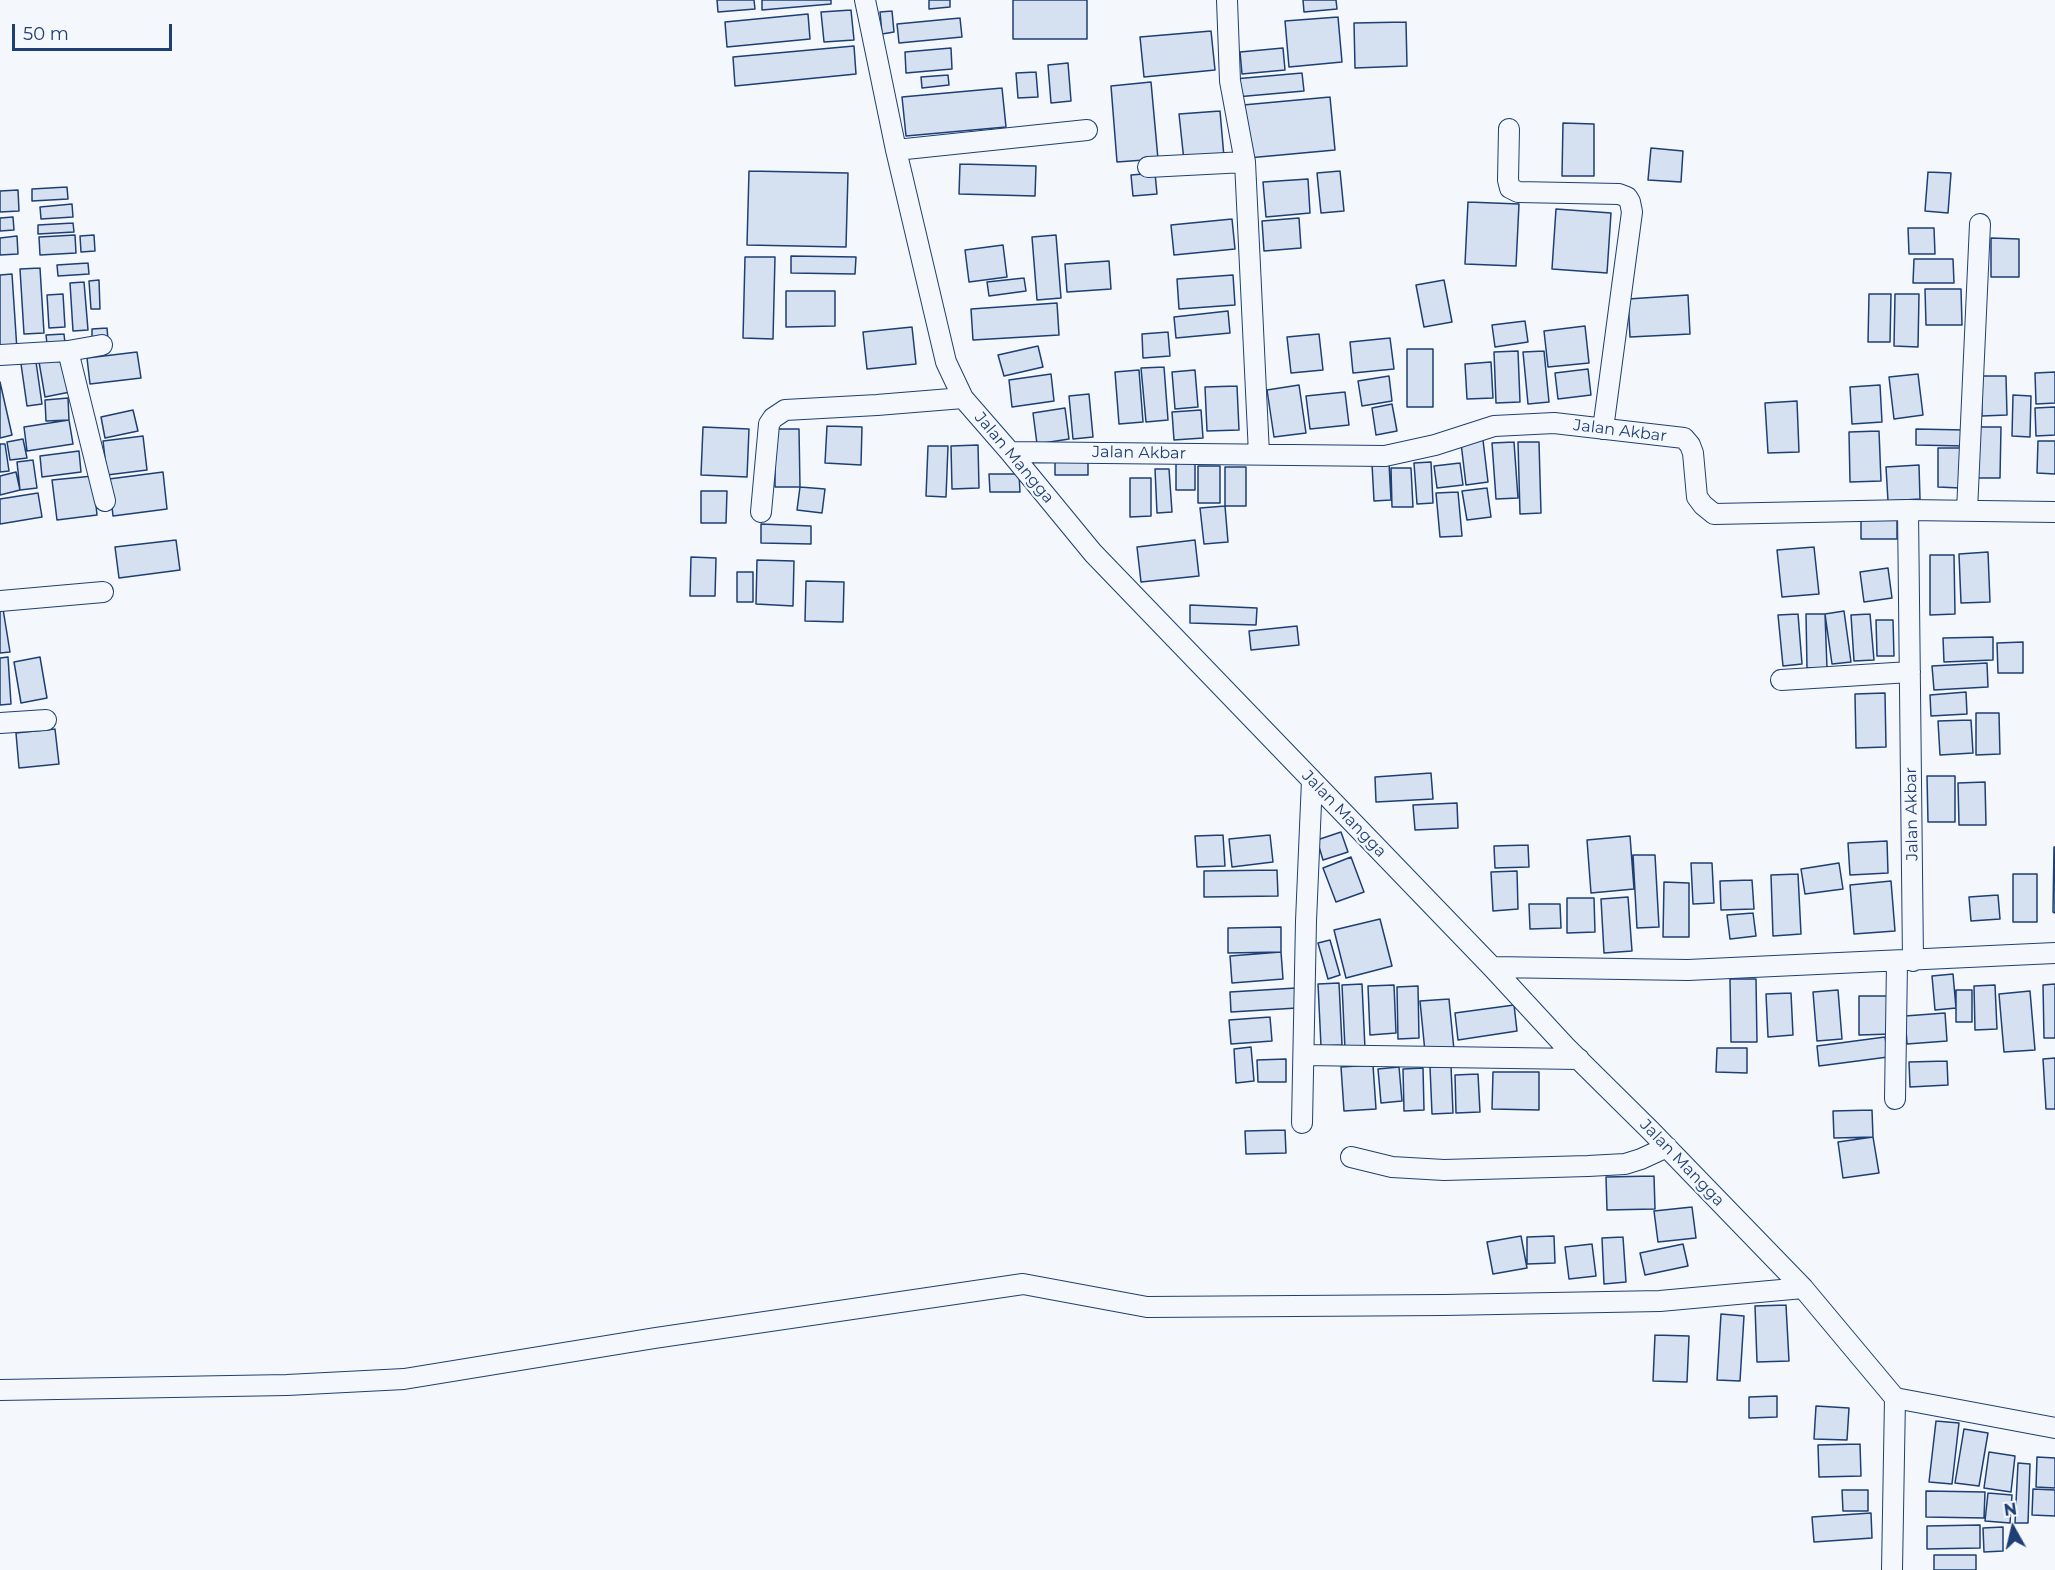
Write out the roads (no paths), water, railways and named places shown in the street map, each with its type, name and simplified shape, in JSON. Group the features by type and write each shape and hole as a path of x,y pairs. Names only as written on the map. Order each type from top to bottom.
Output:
{"street":[{"name":"Jalan Mangga","path":"865,0 896,150 946,362 963,398 1093,553 1579,1059 1803,1287 1895,1398"},
{"path":"1227,0 1230,81 1245,162 1259,454"},
{"path":"1509,129 1508,180 1510,188 1518,192 1619,194 1627,197 1630,202 1632,212 1603,429"},
{"path":"896,150 1087,130"},
{"path":"1148,167 1245,162"},
{"path":"1967,511 1980,224"},
{"path":"0,355 68,351 102,345"},
{"path":"68,351 105,501"},
{"path":"761,512 768,424 785,410 963,398"},
{"name":"Jalan Akbar","path":"1010,452 1385,456 1435,445 1494,426 1554,423 1683,438 1690,444 1693,453 1697,497 1702,505 1714,514 1908,510 1910,672 1905,961 1895,1099"},
{"path":"1908,510 2055,512"},
{"path":"0,601 103,592"},
{"path":"1781,680 1910,672"},
{"path":"0,723 45,720"},
{"path":"1302,1123 1306,921 1312,780"},
{"path":"1492,967 1688,970 2055,953"},
{"path":"1304,1055 1579,1059"},
{"path":"1351,1157 1392,1167 1444,1170 1588,1166 1625,1164 1666,1147"},
{"path":"0,1390 287,1385 404,1379 655,1338 1023,1284 1148,1307 1660,1301 1803,1287"},
{"path":"1892,1570 1895,1398 2055,1428"}]}
